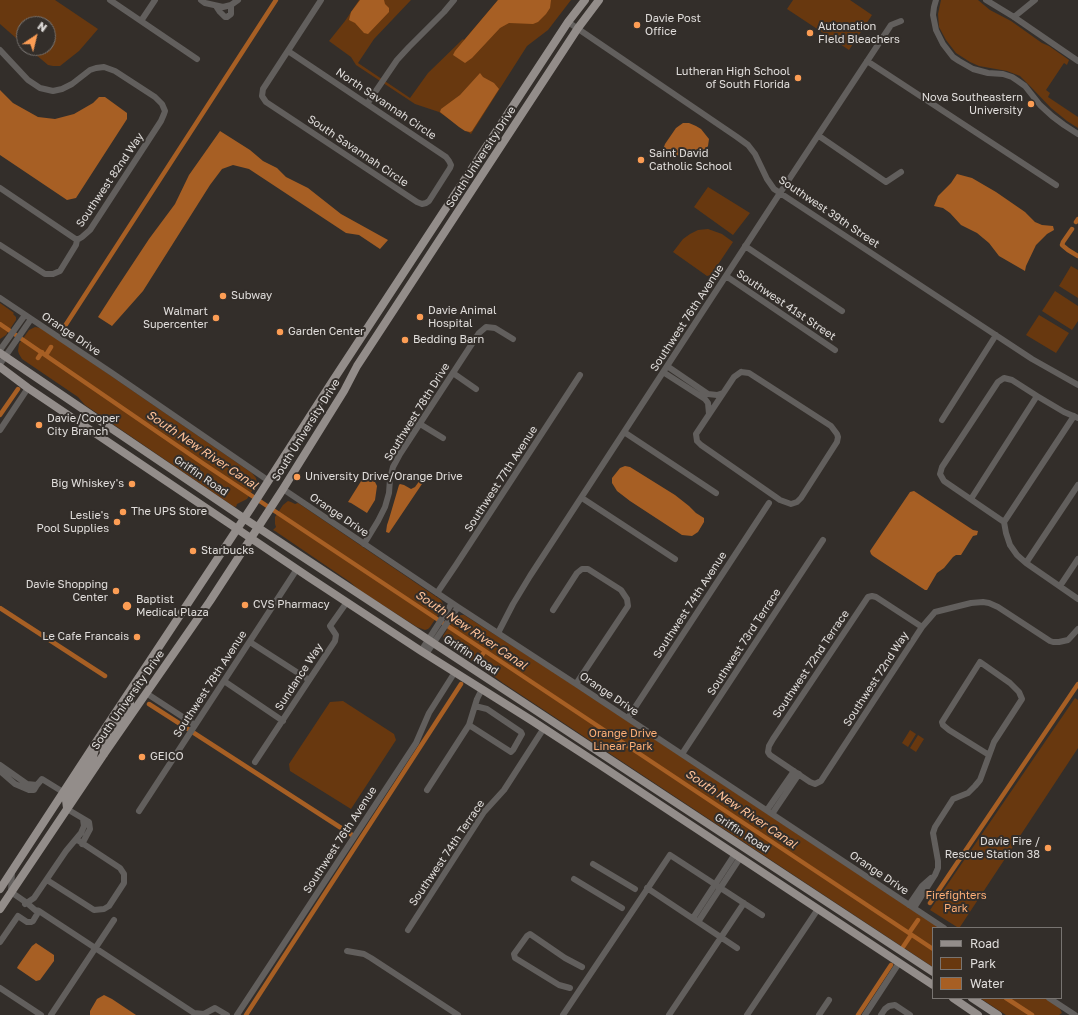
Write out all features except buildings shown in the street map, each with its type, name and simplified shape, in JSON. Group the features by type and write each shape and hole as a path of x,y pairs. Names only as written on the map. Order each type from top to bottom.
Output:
{"main road":[{"name":"South University Drive","path":"1,888 252,508 335,378 568,22 585,0"},
{"name":"South University Drive","path":"0,909 104,754 210,601 283,489 358,366 578,28 599,0"},
{"path":"484,150 494,157"},
{"path":"428,236 438,243"},
{"name":"Griffin Road","path":"4,351 54,389 244,519 932,971"},
{"name":"Griffin Road","path":"0,366 28,388 297,569 544,728 932,984"},
{"path":"28,388 35,385 40,385 54,389"},
{"path":"148,690 155,671 180,634 180,630 174,625"},
{"path":"104,754 103,745 130,704 130,691"},
{"path":"531,720 540,720 545,716"},
{"path":"544,728 550,726 560,726"},
{"path":"67,809 66,800 92,760 102,733"},
{"path":"0,900 3,892 1,888"},
{"path":"885,954 895,954 900,951"},
{"path":"899,963 910,961 920,964"},
{"path":"954,999 978,1015"},
{"path":"974,999 998,1015"}],"street":[{"path":"110,0 197,59"},
{"path":"141,21 155,0"},
{"path":"201,0 205,3 223,7 231,5 238,0"},
{"path":"288,51 321,0"},
{"path":"367,104 397,60 454,0"},
{"path":"936,0 933,14 936,30 943,44 953,57 973,69 1012,77 1025,86 1040,105 1052,116 1078,134"},
{"path":"986,0 1078,61"},
{"path":"1014,18 1035,0"},
{"path":"213,4 225,17 231,14 231,5"},
{"name":"Southwest 76th Avenue","path":"498,633 530,576 745,246 891,26 901,21"},
{"name":"Southwest 39th Street","path":"568,22 748,145 755,154 766,179 774,189 1032,359 1078,385"},
{"name":"Southwest 82nd Way","path":"0,50 28,80 40,88 49,91 62,89 72,84 93,69 104,67 115,71 155,97 162,104 165,111 161,121 90,230 78,240 60,271 49,275 41,272 0,245"},
{"name":"South Savannah Circle","path":"288,51 263,89 262,96 266,102 417,202 422,204 429,201 440,184"},
{"name":"North Savannah Circle","path":"288,51 446,157 451,164 440,184"},
{"path":"867,61 1056,185"},
{"path":"818,136 886,182 901,172"},
{"path":"1,190 78,240"},
{"path":"745,246 842,311"},
{"name":"Southwest 41st Street","path":"726,276 836,350"},
{"name":"Orange Drive","path":"0,298 269,481"},
{"path":"0,366 4,351 25,315"},
{"path":"4,351 27,326 31,319"},
{"name":"Southwest 78th Drive","path":"364,544 378,522 385,507 393,467 400,454 479,334 486,327 496,328 513,339"},
{"path":"942,420 996,335"},
{"path":"665,369 708,394 717,395 723,393"},
{"path":"665,369 705,399 708,404 709,414"},
{"path":"741,372 749,373 836,431 838,436 837,442 801,498 797,502 791,504 780,500 698,443 696,434 709,414 735,375 741,372"},
{"path":"453,373 476,389"},
{"name":"Southwest 77th Avenue","path":"437,593 580,375"},
{"path":"1004,522 944,481 940,474 942,467 998,382 1004,378 1012,380 1064,412 1076,417 1004,522 1010,545 1017,555 1026,564 1078,598"},
{"path":"0,430 28,388"},
{"path":"971,499 1037,396"},
{"path":"420,424 443,438"},
{"path":"624,432 716,493"},
{"path":"1026,564 1078,485"},
{"name":"Orange Drive","path":"283,489 458,607 942,927"},
{"path":"582,498 675,560"},
{"name":"Southwest 74th Avenue","path":"628,718 769,503"},
{"name":"Southwest 73rd Terrace","path":"682,754 823,540"},
{"path":"1060,586 1078,559"},
{"name":"Southwest 78th Avenue","path":"139,811 297,569"},
{"path":"553,610 577,572 582,569 588,569 622,590 627,599 628,606 576,684"},
{"name":"Southwest 72nd Terrace","path":"796,772 770,755 768,752 769,746 868,597 876,597 922,627"},
{"name":"Sundance Way","path":"255,762 336,638 336,635 330,626 347,602"},
{"name":"Southwest 72nd Way","path":"796,772 815,784 823,779 922,627 935,612 966,604 983,602 998,607 1050,641 1059,642 1068,640 1078,629"},
{"path":"431,642 435,629 452,603"},
{"path":"424,652 441,632 458,607"},
{"path":"250,642 309,680"},
{"path":"911,906 935,875 938,864 933,833 935,827 953,799 968,792 980,780 994,742 1022,699 1019,692 1010,683 980,662 942,722 948,730 989,755"},
{"name":"Southwest 76th Avenue","path":"237,1015 416,743 429,713 455,672"},
{"path":"224,681 283,721"},
{"path":"427,790 469,725 477,699 482,689"},
{"path":"148,690 195,725"},
{"path":"469,725 511,752 522,734 487,709 475,706"},
{"name":"Southwest 74th Terrace","path":"408,930 484,812 504,790 544,728"},
{"path":"0,765 12,778"},
{"path":"0,771 29,790 34,790 42,779 63,792"},
{"path":"770,812 796,772"},
{"path":"27,902 34,898 76,839 84,835 90,829 89,822 87,820 67,809"},
{"path":"76,839 83,819"},
{"path":"82,844 84,835"},
{"path":"47,880 94,910 104,909 109,906 124,883 124,874 120,868 76,839"},
{"path":"563,1015 670,855 762,915"},
{"path":"695,920 737,856"},
{"path":"593,864 635,889"},
{"path":"12,871 12,890 27,902 38,907 37,910 194,1013 204,1014 215,1008 227,1015"},
{"path":"574,880 622,908"},
{"path":"647,888 737,948"},
{"path":"669,1015 744,903"},
{"path":"747,1015 818,909"},
{"path":"0,942 18,916 27,922 31,922 33,921 37,910"},
{"path":"51,1015 114,920"},
{"path":"570,988 559,985 515,958 514,954 530,934 565,958 582,967"},
{"path":"347,951 364,954 371,958 458,1015"},
{"path":"865,1015 899,963"},
{"path":"0,988 41,1015"},
{"path":"1050,999 1071,1014"},
{"path":"819,1015 829,1000"},
{"path":"880,1015 889,1006 895,1005 910,1015"}],"green space":[{"path":"0,0 55,0 98,29 79,51 60,66 53,66 48,65 37,56 56,56 56,16 16,16 16,38 0,24"},
{"path":"359,0 411,0 374,39 358,63 410,98 428,73 463,39 464,40 498,0 571,0 548,30 527,46 471,134 439,112 415,104 356,65 351,57 329,41"},
{"path":"793,0 850,0 872,15 849,50 787,9"},
{"path":"941,0 978,0 990,10 1011,21 1069,60 1067,65 1064,63 1046,90 1050,93 1048,97 1078,117 1078,128 1051,108 1020,76 1007,71 979,66 956,53 946,40 939,27 938,14"},
{"path":"708,187 750,213 733,235 694,207"},
{"path":"708,229 722,234 733,242 711,275 707,276 673,252 683,239 690,234 698,230"},
{"path":"1071,266 1078,270 1078,298 1059,286"},
{"path":"1055,291 1078,306 1078,321 1072,330 1042,311"},
{"path":"0,303 14,313 13,314 16,317 16,320 6,335 0,339"},
{"path":"1039,315 1069,333 1056,353 1026,335"},
{"path":"35,327 41,328 59,340 252,473 256,478 257,483 247,499 237,504 236,507 233,506 85,405 78,397 22,359 18,351 19,344 29,330"},
{"path":"288,501 295,504 298,503 441,600 444,606 430,627 425,630 417,627 358,589 273,530 276,527 275,517 283,505"},
{"name":"Orange Drive Linear Park","path":"464,615 555,673 938,927 932,927 932,966 503,683 448,645 444,642 443,636 456,616"},
{"name":"Firefighters Park","path":"1075,698 1078,700 1078,748 960,927 957,927 930,910"},
{"path":"343,701 394,734 396,740 351,809 290,771 289,764 330,702"},
{"path":"910,730 916,734 908,747 902,743"},
{"path":"918,735 924,739 916,752 910,748"},
{"path":"982,999 1047,999 1058,1006 1062,1013 1059,1015 1006,1015"}],"water":[{"path":"360,0 384,0 385,4 389,8 389,12 368,34 364,33 355,23 349,20 351,12"},
{"path":"498,0 551,0 550,8 538,22 533,24 509,23 500,28 472,58 465,63 453,55 455,51"},
{"path":"480,73 483,77 494,83 499,89 472,131 465,131 440,112 441,109 460,95"},
{"path":"0,90 13,103 38,117 55,119 74,114 93,103 99,97 105,97 127,113 127,119 76,198 67,200 0,155"},
{"path":"683,123 689,123 701,129 709,139 708,146 703,152 692,154 689,151 685,154 675,156 666,150 664,147 665,144 676,128"},
{"path":"220,131 250,150 263,161 277,168 286,177 308,188 341,214 388,240 380,249 359,235 346,233 249,169 233,165 222,169 210,185 143,291 112,326 98,317 149,239 175,204 189,175"},
{"path":"957,174 972,178 996,192 1025,212 1035,222 1042,225 1053,226 1054,230 1047,234 1036,245 1025,271 999,256 989,243 977,233 961,225 943,208 934,206 938,196 951,183"},
{"path":"625,466 630,467 675,495 704,518 704,522 698,532 692,536 682,535 617,491 612,483 612,478 620,468"},
{"path":"423,476 426,478 389,533 386,532 399,485 404,485 411,489 415,487"},
{"path":"363,478 375,482 377,486 375,500 367,513 348,502"},
{"path":"914,491 973,530 978,531 977,535 973,536 961,555 956,555 953,557 944,568 937,573 927,590 873,556 870,551 910,492"},
{"path":"36,943 54,955 54,961 40,980 36,981 17,968 32,946"},
{"path":"104,995 136,1015 90,1015 90,1011 97,999"}],"waterway":[{"path":"63,329 276,0"},
{"path":"1072,229 1062,245 1078,256"},
{"name":"South New River Canal","path":"0,324 204,464 932,948"},
{"path":"46,355 51,347"},
{"name":"South New River Canal","path":"38,358 42,352"},
{"path":"0,415 18,389"},
{"path":"0,608 105,676"},
{"path":"480,658 485,651"},
{"path":"246,1015 461,684"},
{"path":"930,903 1078,684"},
{"path":"149,704 188,729"},
{"path":"194,733 352,835"},
{"path":"909,933 918,920"},
{"path":"903,947 911,935"},
{"path":"858,1015 891,965"},
{"name":"South New River Canal","path":"1008,999 1032,1015"}],"place":[{"name":"Davie Post Office","path":"637,25"},
{"name":"Autonation FIeld Bleachers","path":"810,33"},
{"name":"Lutheran High School of South Florida","path":"798,78"},
{"name":"Nova Southeastern University","path":"1031,104"},
{"name":"Saint David Catholic School","path":"641,160"},
{"name":"Subway","path":"223,296"},
{"name":"Davie Animal Hospital","path":"420,317"},
{"name":"Walmart Supercenter","path":"216,318"},
{"name":"Garden Center","path":"280,332"},
{"name":"Bedding Barn","path":"405,340"},
{"name":"Davie/Cooper City Branch","path":"39,425"},
{"name":"University Drive/Orange Drive","path":"297,477"},
{"name":"Big Whiskey's","path":"132,484"},
{"name":"The UPS Store","path":"123,512"},
{"name":"Leslie's Pool Supplies","path":"117,522"},
{"name":"Starbucks","path":"193,551"},
{"name":"Davie Shopping Center","path":"116,591"},
{"name":"CVS Pharmacy","path":"245,605"},
{"name":"Baptist Medical Plaza","path":"127,606"},
{"name":"Le Cafe Francais","path":"137,637"},
{"name":"GEICO","path":"142,757"},
{"name":"Davie Fire / Rescue Station 38","path":"1048,848"}]}
